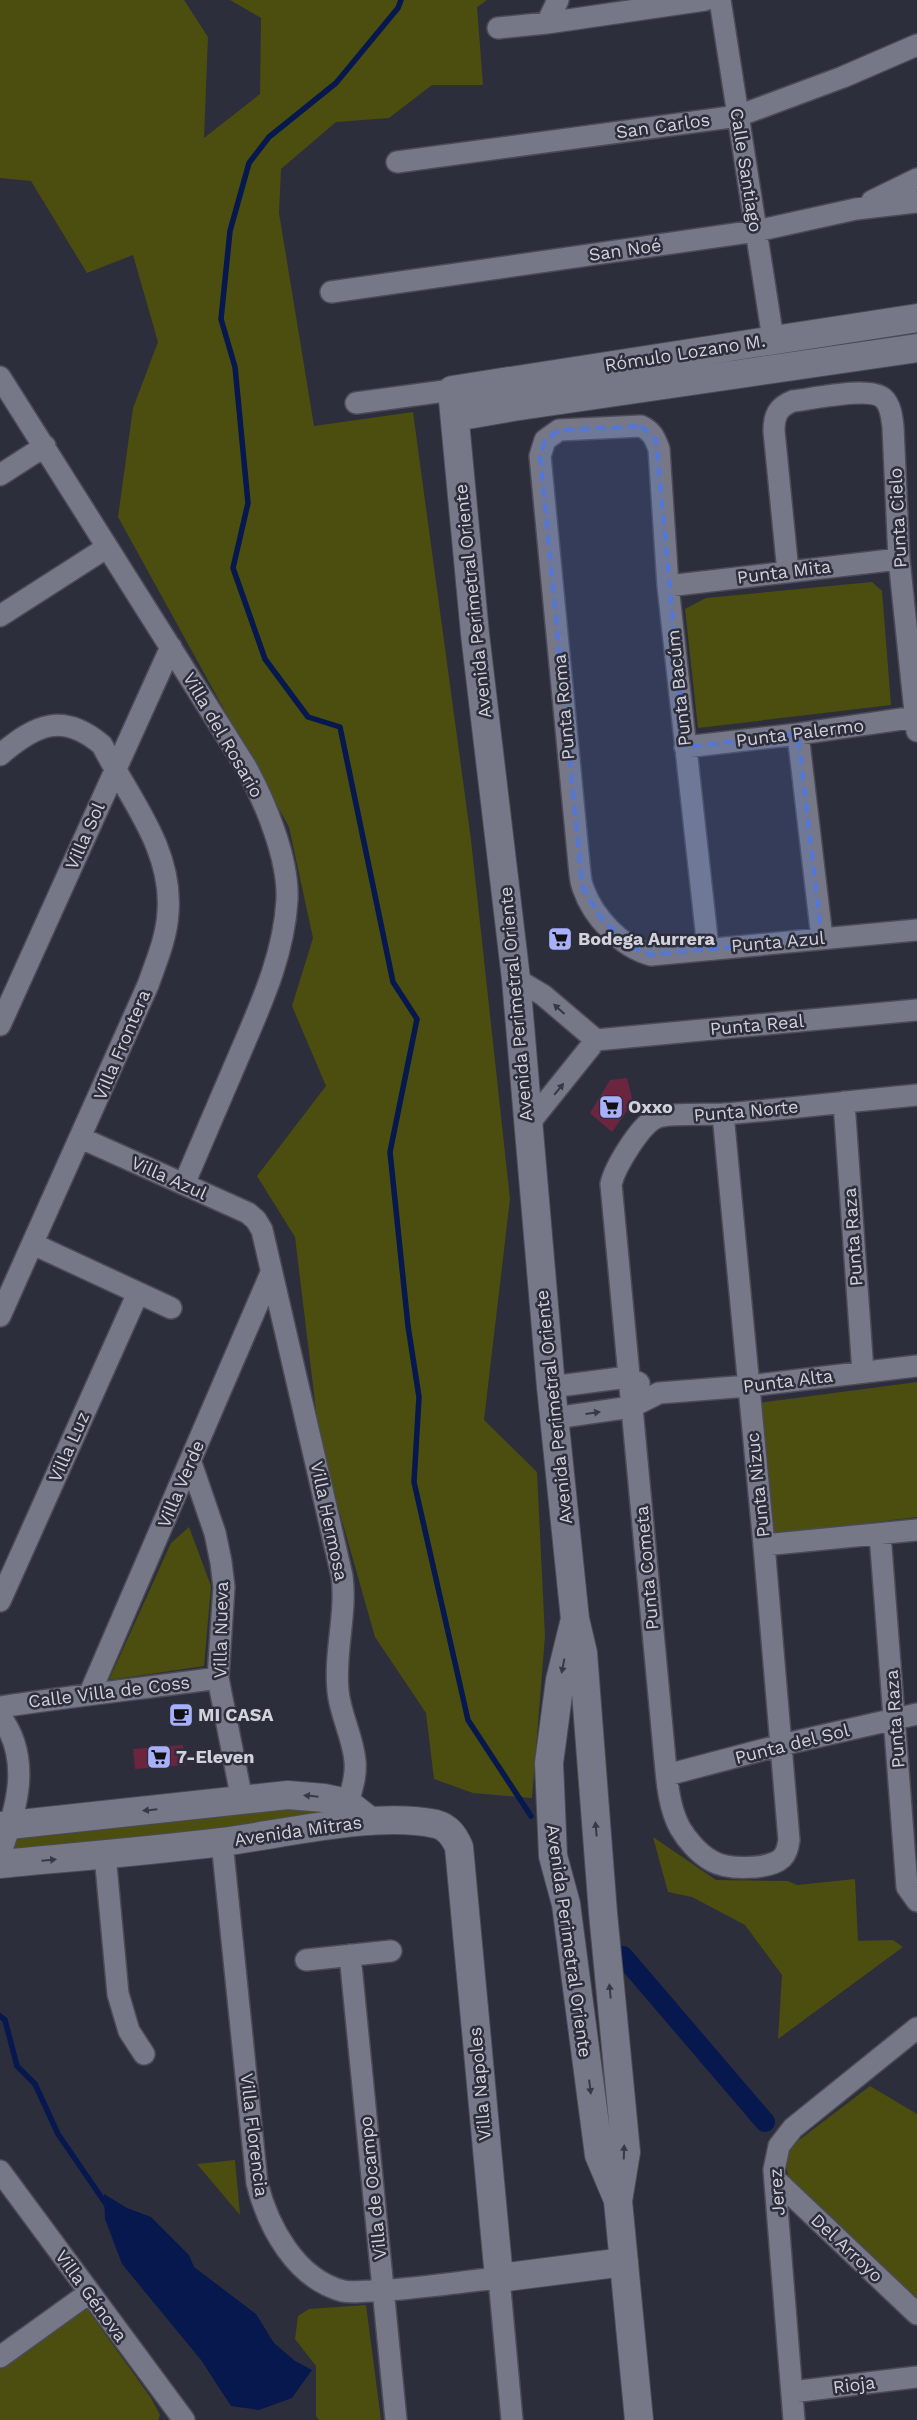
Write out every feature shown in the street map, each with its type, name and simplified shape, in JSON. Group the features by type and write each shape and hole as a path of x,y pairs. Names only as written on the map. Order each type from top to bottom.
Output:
{"street":[{"path":"547,23 558,0"},
{"path":"498,28 547,23 706,0"},
{"name":"Calle Santiago","path":"720,0 773,340"},
{"name":"San Carlos","path":"398,162 738,116 843,77 917,45"},
{"path":"856,209 917,180"},
{"name":"San Noé","path":"331,292 756,231 856,209 917,202"},
{"name":"Rómulo Lozano M.","path":"452,390 917,318"},
{"path":"456,417 522,405 917,348"},
{"name":"Villa del Rosario","path":"0,376 253,780 279,848 285,874 287,899 275,970 184,1184"},
{"path":"356,403 452,390"},
{"name":"Avenida Perimetral Oriente","path":"452,390 456,417 474,634 516,979 527,1126 551,1387 575,1619 583,1654 590,1759 626,2152 618,2201 639,2420"},
{"name":"Punta Cielo","path":"788,572 774,431 777,413 786,404 793,401 857,394 875,395 882,398 892,415 899,559 916,724"},
{"name":"Punta Roma","path":"639,952 628,946 600,917 582,887 540,456 545,440 559,430 632,425 648,429"},
{"name":"Punta Bacúm","path":"648,429 656,439 659,449 668,586 684,747 708,948"},
{"path":"0,476 45,446"},
{"path":"0,616 106,548"},
{"name":"Punta Mita","path":"668,586 899,559"},
{"name":"Villa Sol","path":"0,1025 114,770 171,648"},
{"name":"Villa Frontera","path":"0,755 34,732 59,723 74,726 89,734 102,746 156,842 167,883 168,913 161,948 148,985 0,1316"},
{"name":"Punta Palermo","path":"684,747 798,734 916,724"},
{"path":"798,734 822,938"},
{"name":"Punta Azul","path":"639,952 651,955 708,948 917,930"},
{"path":"516,979 543,995 596,1040 527,1126"},
{"name":"Punta Real","path":"596,1040 917,1010"},
{"name":"Punta Norte","path":"611,1184 617,1166 648,1123 659,1117 723,1114 917,1095"},
{"name":"Punta Raza","path":"844,1102 863,1372"},
{"name":"Punta Nizuc","path":"723,1114 764,1545 789,1840 784,1856"},
{"name":"Villa Azul","path":"81,1138 248,1213 256,1220"},
{"name":"Punta Cometa","path":"611,1184 667,1775 673,1812 680,1829 697,1850 712,1861 730,1868 768,1864 776,1862 784,1856"},
{"name":"Villa Hermosa","path":"256,1220 262,1230 342,1576 344,1595 338,1692 355,1762 354,1781 345,1814"},
{"path":"33,1244 171,1308"},
{"name":"Villa Verde","path":"90,1693 271,1273"},
{"name":"Villa Luz","path":"0,1601 138,1293"},
{"name":"Punta Alta","path":"555,1418 631,1408 659,1393 748,1386 917,1366"},
{"path":"551,1387 628,1377 659,1393"},
{"name":"Villa Nueva","path":"191,1462 215,1533 224,1586 218,1678 242,1800"},
{"path":"764,1545 917,1530"},
{"name":"Punta Raza","path":"880,1534 896,1719 907,1887 917,1901"},
{"name":"Avenida Perimetral Oriente","path":"575,1619 560,1680 549,1764 553,1856 566,1904 599,2155 618,2201"},
{"name":"Calle Villa de Coss","path":"0,1706 90,1693 116,1693 218,1678"},
{"name":"Punta del Sol","path":"667,1775 781,1745 917,1714"},
{"path":"0,1716 9,1728 20,1768 18,1793 6,1825 0,1854"},
{"path":"566,1904 558,1780 566,1766 573,1762 590,1759"},
{"name":"Avenida Mitras","path":"6,1825 242,1800 305,1796 345,1814 370,1822"},
{"name":"Avenida Mitras","path":"0,1864 222,1842 345,1814"},
{"name":"Villa Napoles","path":"370,1822 410,1821 438,1825 446,1828 454,1836 458,1847 512,2420"},
{"name":"Villa Florencia","path":"222,1842 257,2183 269,2220 297,2262 323,2284 345,2291 383,2291 624,2262"},
{"path":"105,1855 118,1994 129,2031 144,2054"},
{"path":"306,1960 391,1951"},
{"name":"Villa de Ocampo","path":"350,1956 396,2420"},
{"name":"Jerez","path":"794,2420 775,2158 784,2137 917,2028"},
{"name":"Villa Génova","path":"0,2171 184,2420"},
{"name":"Del Arroyo","path":"777,2181 917,2314"},
{"path":"0,2357 89,2293"},
{"name":"Rioja","path":"792,2392 917,2377"}],"highlighted area":[{"path":"641,426 656,439 685,747 798,734 822,938 651,955 639,952 628,946 600,917 582,887 540,456 545,440 559,430"}],"shaded area":[{"path":"0,0 184,0 208,37 204,138 260,94 261,18 230,0 487,0 477,7 483,85 432,85 389,118 336,122 281,169 279,213 314,426 413,412 471,840 510,1199 484,1420 537,1472 545,1636 532,1798 473,1793 434,1779 426,1713 375,1637 320,1443 295,1237 257,1176 326,1086 292,1006 313,938 289,827 118,517 133,408 158,342 133,255 87,273 31,181 0,178"},
{"path":"872,582 882,591 891,705 698,728 685,609 706,598"},
{"path":"917,1382 917,1517 771,1535 759,1403"},
{"path":"189,1527 211,1586 204,1666 109,1680 171,1543"},
{"path":"321,1805 321,1818 0,1852 0,1838"},
{"path":"653,1837 716,1880 788,1881 797,1885 855,1879 858,1941 893,1940 903,1947 778,2039 782,1975 745,1925 692,1897 668,1892"},
{"path":"870,2086 917,2114 917,2302 791,2185 782,2153"},
{"path":"235,2160 240,2215 197,2164"},
{"path":"104,2194 127,2208 151,2217 189,2255 194,2267 256,2314 274,2343 295,2361 312,2370 292,2398 259,2410 231,2406 201,2360 122,2264 105,2219"},
{"path":"366,2305 381,2420 319,2420 316,2416 316,2366 295,2339 298,2316 309,2309"},
{"path":"85,2306 151,2398 160,2415 158,2420 0,2420 0,2362"}],"building":[{"name":"Oxxo","path":"627,1078 633,1102 612,1132 590,1113 610,1080"},
{"name":"7-Eleven","path":"183,1745 186,1765 135,1769 133,1749"}],"waterway":[{"path":"401,0 398,8 336,83 269,137 249,163 230,231 221,319 235,367 248,503 233,568 265,659 308,717 340,727 393,982 417,1019 390,1152 408,1326 419,1397 414,1482 468,1720 531,1816"},
{"path":"623,1956 765,2122"},
{"path":"0,2016 5,2020 17,2066 35,2084 58,2134 108,2207"}],"place":[{"name":"Bodega Aurrera","path":"560,939"},
{"name":"Oxxo","path":"611,1107"},
{"name":"MI CASA","path":"181,1715"},
{"name":"7-Eleven","path":"159,1757"}]}
